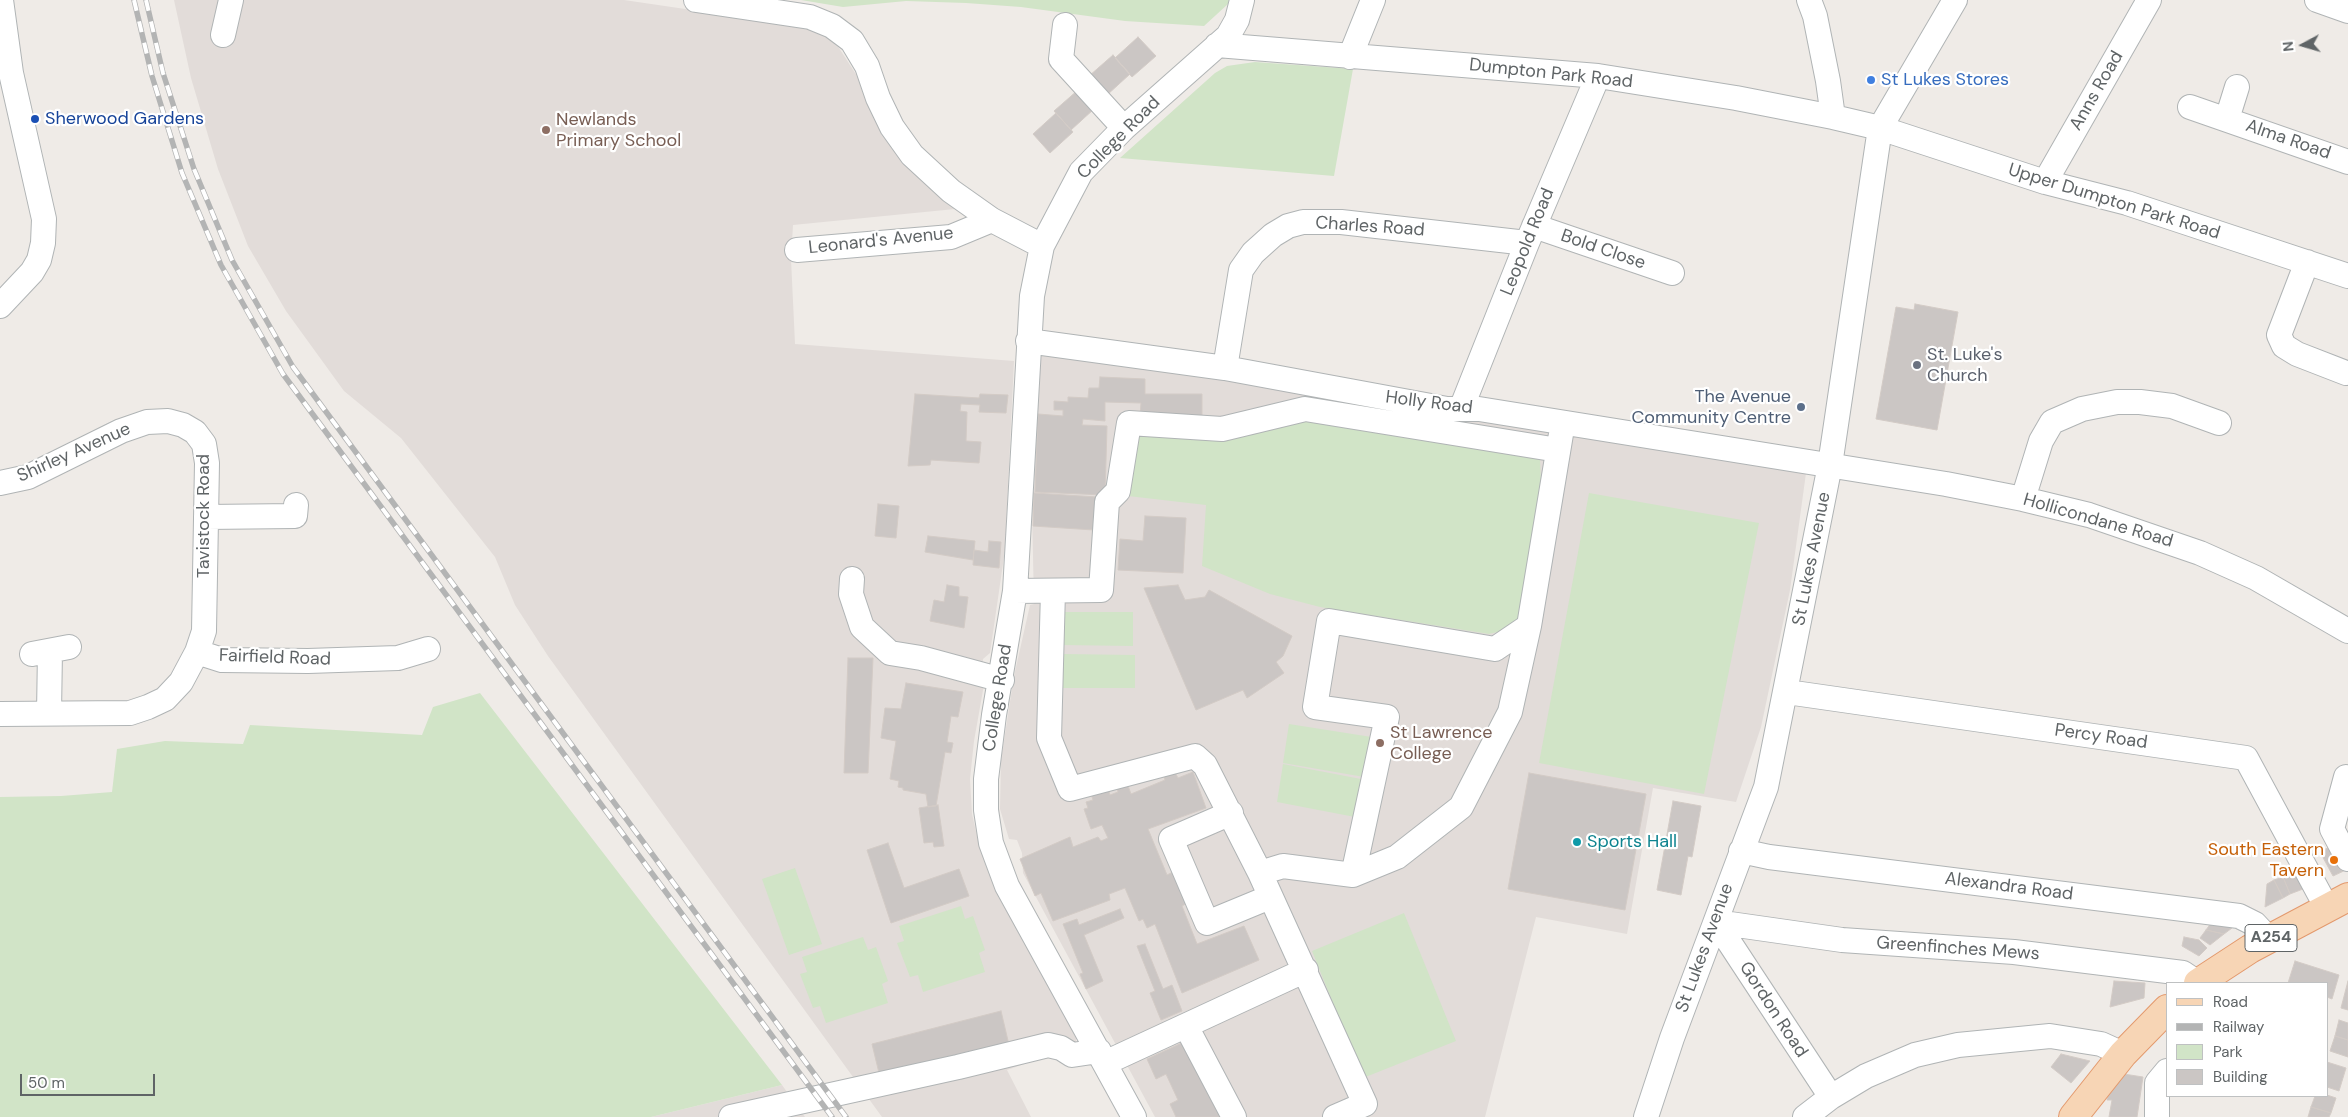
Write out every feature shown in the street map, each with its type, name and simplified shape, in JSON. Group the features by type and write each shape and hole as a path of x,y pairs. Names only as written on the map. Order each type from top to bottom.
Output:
{"main road":[{"name":"A254","path":"2200,982 2269,939 2337,903"},
{"path":"2073,1117 2123,1054 2165,1015"}],"street":[{"path":"1,0 11,73 44,219 44,243 39,260 32,272 2,302"},
{"path":"223,35 232,0"},
{"path":"696,0 810,17 832,26 852,41 867,66 878,98 892,127 912,155 951,191 992,220 1042,246"},
{"name":"College Road","path":"1134,1117 1011,894 991,843 986,810 986,779 994,715 1002,680 1015,591 1032,296 1042,246 1081,172 1124,128 1228,36 1237,20 1242,0"},
{"path":"1350,57 1362,23 1373,0"},
{"path":"1809,0 1815,16 1833,117"},
{"name":"St Lukes Avenue","path":"1646,1117 1672,1038 1741,850 1754,824 1766,787 1787,692 1830,465 1880,128 1955,0"},
{"name":"Anns Road","path":"2045,182 2149,0"},
{"path":"2317,0 2348,11"},
{"path":"1065,25 1060,59 1124,128"},
{"name":"Dumpton Park Road","path":"1217,45 1598,76 1736,98 1880,128"},
{"name":"Leopold Road","path":"1461,409 1598,76"},
{"name":"Alma Road","path":"2227,119 2237,87"},
{"name":"Alma Road","path":"2190,107 2348,162"},
{"name":"Upper Dumpton Park Road","path":"1880,128 2045,182 2127,203 2348,276"},
{"name":"Leonard's Avenue","path":"797,250 951,237 992,220"},
{"name":"Charles Road","path":"1225,368 1241,270 1253,253 1273,235 1288,226 1312,222 1341,222 1531,235"},
{"name":"Bold Close","path":"1531,235 1672,273"},
{"path":"2307,262 2279,335 2284,346 2297,354 2346,373"},
{"name":"Holly Road","path":"1028,341 1225,368 1447,409 1479,409 1830,465"},
{"path":"2023,499 2041,441 2052,422 2082,409 2117,402 2140,402 2172,406 2219,423"},
{"path":"1015,591 1101,590 1107,502 1118,491 1129,423 1222,430 1305,409 1558,450"},
{"name":"Shirley Avenue","path":"0,484 28,476 121,431 147,422"},
{"name":"Tavistock Road","path":"147,422 168,422 183,425 195,432 204,444 207,463 204,631 196,652"},
{"path":"1260,872 1283,866 1352,875 1396,857 1461,807 1510,712 1529,626 1562,422"},
{"name":"Hollicondane Road","path":"1830,465 2023,499 2089,516 2200,553 2256,578 2348,630"},
{"path":"206,517 295,516 296,505"},
{"path":"852,579 851,594 862,627 890,653 920,658 1002,680"},
{"path":"1053,591 1049,738 1070,789 1195,756 1205,765 1260,872 1270,897 1306,970 1365,1104 1335,1117"},
{"path":"1352,875 1387,717 1315,707 1329,621 1495,649 1529,626"},
{"name":"Fairfield Road","path":"0,714 99,715 130,713 148,707 165,698 181,682 196,652 222,660 308,661 398,658 428,649"},
{"path":"49,713 50,651"},
{"name":"Percy Road","path":"1787,692 2246,758 2337,903"},
{"path":"2346,777 2332,828 2348,859"},
{"path":"1230,813 1171,839 1207,923 1270,897"},
{"name":"Alexandra Road","path":"1741,850 1769,857 2239,916 2255,924 2269,939"},
{"name":"Greenfinches Mews","path":"1716,922 1842,940 2014,952 2183,972 2197,982"},
{"name":"Gordon Road","path":"1716,922 1831,1098"},
{"path":"741,1116 958,1068 1048,1045 1061,1048 1072,1056 1102,1057 1186,1026 1306,970"},
{"path":"1186,1026 1234,1117"},
{"path":"1805,1117 1866,1076 1914,1055 1958,1045 2050,1036 2101,1044 2123,1054"},
{"path":"2157,1117 2157,1083 2166,1072"}],"shaded area":[{"path":"174,0 624,0 794,25 823,34 839,48 924,180 955,209 793,225 791,259 795,344 1014,361 1005,550 990,653 983,659 982,671 985,679 974,741 970,779 972,814 978,840 999,898 1076,1031 1076,1046 1007,1070 1031,1117 882,1117 548,656 515,605 495,557 401,438 344,391 286,311 248,246 218,169 191,78"},
{"name":"St Lawrence College","path":"1041,355 1175,371 1806,473 1790,590 1761,727 1736,802 1653,788 1627,934 1536,917 1485,1117 1155,1117 1023,873 1022,853 1017,840 1009,839 1000,809 1001,760 1014,676 1030,605 1034,604 1032,509"},
{"path":"782,1085 805,1117 651,1117"}],"green space":[{"path":"801,0 1229,0 1228,4 1204,26 1125,21 1021,7 966,3 906,1 843,7"},
{"path":"1255,62 1353,69 1334,176 1120,158 1215,73 1227,66"},
{"path":"1303,420 1540,459 1542,507 1522,619 1506,630 1489,634 1320,607 1270,594 1202,566 1206,505 1128,496 1138,431"},
{"path":"1589,493 1759,523 1704,794 1539,763"},
{"path":"1061,612 1133,612 1133,646 1061,645"},
{"path":"1063,654 1135,655 1135,688 1063,688"},
{"path":"480,693 782,1085 651,1117 0,1117 0,797 61,796 112,792 117,749 165,741 243,744 250,725 422,735 433,707"},
{"path":"1289,724 1378,738 1370,778 1283,763"},
{"path":"1283,764 1366,780 1360,818 1277,802"},
{"path":"795,868 822,944 789,955 762,879"},
{"path":"961,906 965,919 973,916 985,950 979,953 985,972 923,992 918,975 910,977 897,943 904,941 899,926"},
{"path":"1404,913 1456,1041 1363,1078 1312,951"},
{"path":"863,937 868,950 876,947 888,981 882,984 888,1003 826,1023 820,1006 813,1008 800,974 807,972 802,957"}],"building":[{"path":"1138,37 1156,56 1132,77 1115,58"},
{"path":"1113,55 1130,74 1107,95 1089,76"},
{"path":"1078,90 1094,109 1071,130 1054,111"},
{"path":"1056,113 1073,132 1050,153 1033,134"},
{"name":"St. Luke's Church","path":"1915,304 1958,312 1937,430 1876,419 1896,307 1914,310"},
{"path":"1100,377 1145,379 1145,394 1202,394 1202,417 1140,416 1141,403 1105,402 1105,421 1083,419 1082,425 1107,426 1105,495 1035,492 1038,414 1063,416 1063,410 1054,410 1054,401 1068,402 1068,397 1088,398 1089,388 1099,388"},
{"path":"915,394 979,398 980,394 1008,395 1006,413 979,412 980,405 961,404 960,411 967,412 966,441 981,442 979,463 931,460 930,465 908,466"},
{"path":"1034,493 1097,497 1094,530 1033,526"},
{"path":"878,504 899,506 896,538 875,536"},
{"path":"1145,516 1186,518 1183,573 1118,570 1120,539 1143,541"},
{"path":"928,536 975,541 973,560 925,552"},
{"path":"989,541 1001,542 999,568 973,565 974,550 988,552"},
{"path":"947,585 959,587 959,596 968,597 964,628 930,621 934,600 944,602"},
{"path":"1178,585 1185,600 1205,597 1209,590 1292,636 1283,656 1276,662 1284,673 1247,698 1243,690 1196,710 1144,588"},
{"path":"848,658 873,658 868,773 844,773"},
{"path":"906,683 963,692 958,717 951,716 947,742 953,743 951,753 945,752 936,806 928,807 926,794 903,790 903,788 898,787 899,781 890,779 896,741 881,738 885,708 901,709"},
{"path":"1173,769 1178,778 1193,772 1206,808 1148,829 1167,875 1173,872 1187,903 1182,906 1197,944 1244,926 1259,960 1182,993 1155,924 1147,928 1143,919 1139,921 1125,888 1109,894 1110,900 1053,921 1041,893 1035,896 1020,859 1070,837 1073,847 1098,837 1101,841 1108,838 1102,825 1091,829 1084,809 1088,808 1086,802 1093,800 1090,791 1107,785 1110,795 1118,792 1117,787 1127,783 1131,794 1165,780 1163,773"},
{"name":"Sports Hall","path":"1529,773 1646,794 1625,910 1508,889"},
{"path":"1673,801 1701,806 1692,857 1688,856 1681,895 1657,890"},
{"path":"938,805 944,846 934,847 933,842 924,843 919,808"},
{"path":"888,843 904,888 959,869 969,896 891,923 867,850"},
{"name":"South Eastern Tavern","path":"2335,844 2348,869 2333,876 2320,852"},
{"path":"2294,872 2303,889 2290,894 2283,877"},
{"path":"2283,877 2290,894 2283,898 2274,880"},
{"path":"2274,880 2283,898 2265,907 2267,884"},
{"path":"1120,909 1124,918 1084,935 1103,981 1086,989 1080,974 1083,973 1063,924 1077,919 1079,925"},
{"path":"2211,923 2231,925 2232,928 2224,934 2206,930"},
{"path":"2206,930 2224,934 2210,945 2200,938"},
{"path":"2184,937 2199,940 2207,948 2199,956 2182,946"},
{"path":"1145,944 1163,989 1172,985 1182,1011 1161,1020 1150,993 1155,991 1137,946"},
{"path":"2295,961 2339,975 2332,999 2328,997 2328,982 2288,982"},
{"path":"2114,981 2145,983 2144,998 2110,1007"},
{"path":"2348,981 2348,1010 2341,1008"},
{"path":"1001,1011 1009,1045 880,1077 872,1044"},
{"path":"2339,1020 2348,1023 2348,1040 2335,1036"},
{"path":"2335,1036 2348,1040 2348,1057 2330,1051"},
{"path":"1184,1042 1222,1117 1176,1117 1170,1104 1178,1100 1166,1074 1156,1079 1147,1059"},
{"path":"2061,1054 2090,1061 2071,1083 2051,1067"},
{"path":"2328,1062 2346,1068 2339,1091 2328,1087"},
{"path":"2111,1072 2143,1077 2137,1117 2109,1117 2112,1100 2107,1100"},
{"path":"2328,1095 2336,1098 2331,1113 2311,1107 2315,1097 2328,1097"},
{"path":"2311,1107 2331,1113 2329,1117 2308,1117"}],"railway":[{"path":"134,0 152,76 182,173 221,265 283,374 832,1117"},
{"path":"146,0 163,73 194,169 232,260 293,367 846,1117"}],"place":[{"name":"St Lukes Stores","path":"1871,80"},
{"name":"Sherwood Gardens","path":"35,119"},
{"name":"Newlands Primary School","path":"546,130"},
{"name":"St. Luke's Church","path":"1917,365"},
{"name":"The Avenue Community Centre","path":"1801,407"},
{"name":"St Lawrence College","path":"1380,743"},
{"name":"Sports Hall","path":"1577,842"},
{"name":"South Eastern Tavern","path":"2334,860"}]}
